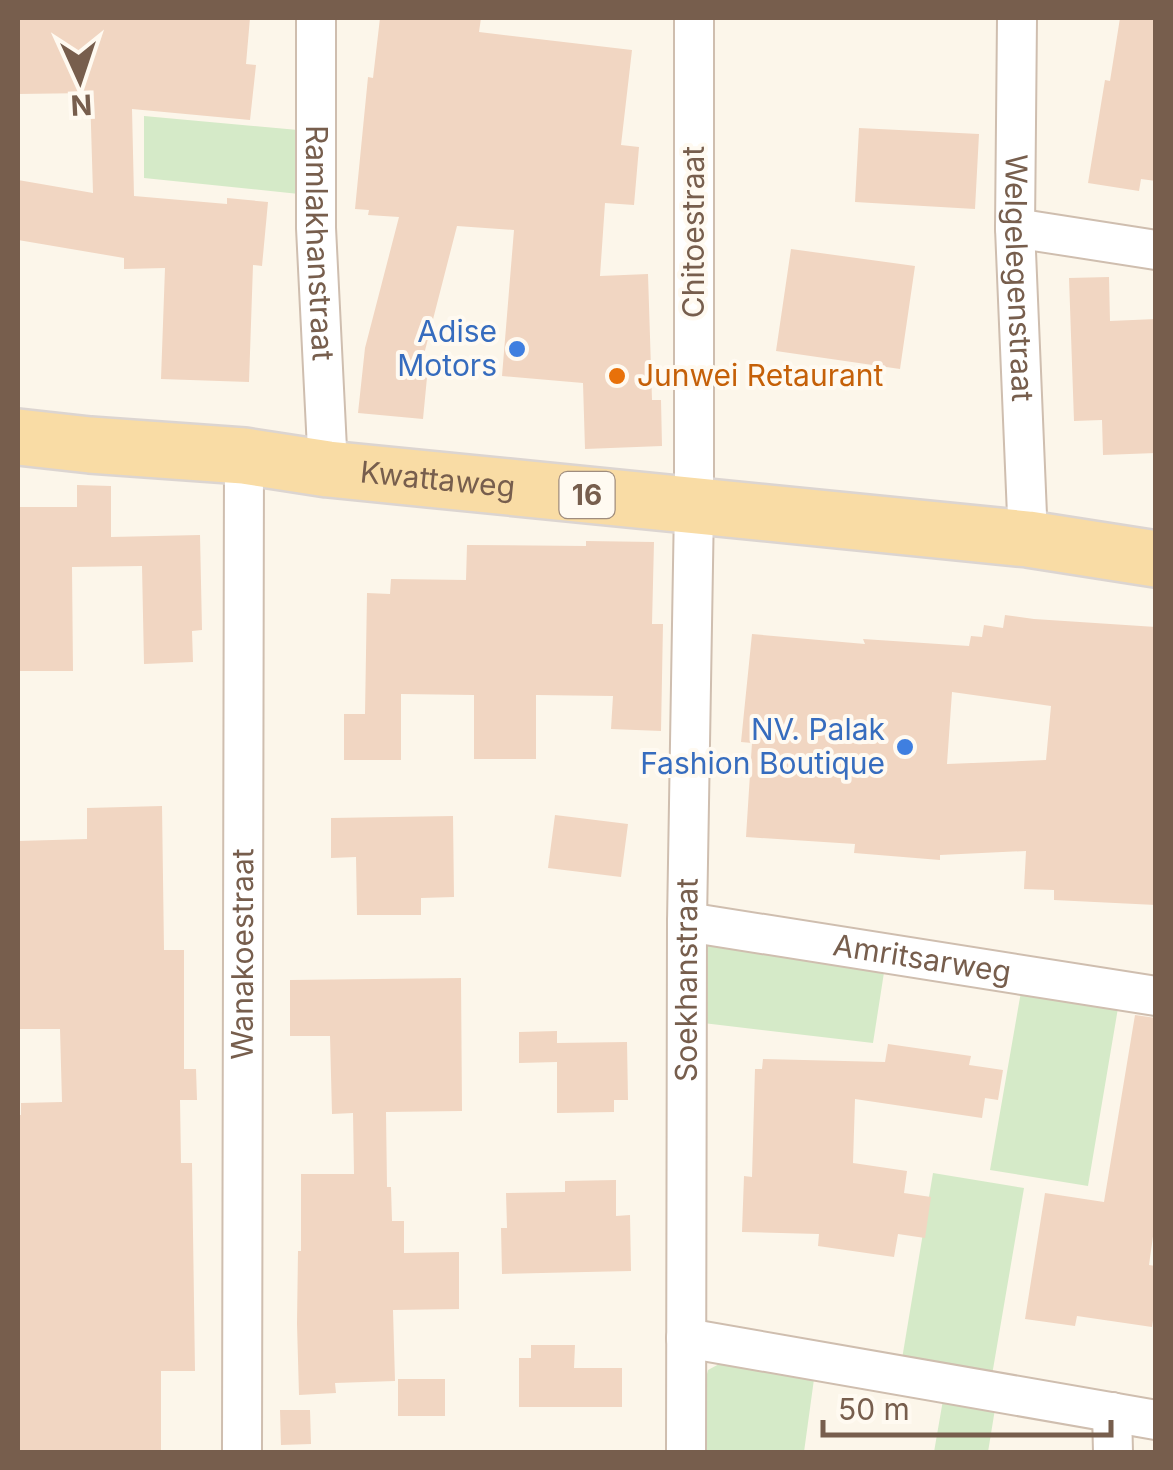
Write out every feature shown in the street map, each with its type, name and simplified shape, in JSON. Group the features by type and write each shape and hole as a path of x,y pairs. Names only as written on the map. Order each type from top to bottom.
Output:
{"main road":[{"name":"Kwattaweg","path":"18,437 244,456 328,469 1028,539 1156,559"}],"street":[{"name":"Ramlakhanstraat","path":"316,18 316,228 328,469"},
{"name":"Chitoestraat","path":"694,18 694,506"},
{"name":"Welgelegenstraat","path":"1017,18 1015,228 1028,539"},
{"path":"1015,228 1156,250"},
{"name":"Wanakoestraat","path":"242,1452 244,456"},
{"name":"Soekhanstraat","path":"686,1452 687,922 694,506"},
{"name":"Amritsarweg","path":"687,922 1156,996"},
{"path":"686,1338 1156,1420"},
{"path":"1112,1412 1113,1452"}],"green space":[{"path":"144,116 298,130 299,194 144,178"},
{"path":"709,940 885,966 873,1043 703,1023 704,947"},
{"path":"1022,986 1119,1002 1088,1186 990,1170"},
{"path":"933,1173 1024,1188 991,1381 901,1365"},
{"path":"734,1362 814,1379 804,1452 704,1452 708,1370"},
{"path":"943,1400 995,1409 988,1452 934,1452"}],"building":[{"path":"18,18 250,18 246,64 256,65 250,120 132,109 134,196 227,204 227,198 268,202 262,266 253,265 249,382 161,379 165,268 124,269 124,258 18,240 18,180 93,193 90,93 18,94"},
{"path":"380,18 481,18 479,32 632,50 621,145 639,147 634,205 605,203 600,276 648,274 652,400 661,400 662,446 585,449 583,383 502,376 514,230 457,226 421,366 428,367 423,419 358,413 365,348 399,217 368,215 369,210 355,209 368,77 373,78"},
{"path":"1120,18 1156,18 1156,181 1141,179 1139,191 1088,183"},
{"path":"859,128 979,134 975,209 855,202"},
{"path":"791,249 915,266 900,369 776,351"},
{"path":"1109,277 1110,321 1156,319 1156,453 1103,455 1102,420 1074,421 1069,278"},
{"path":"77,485 111,486 111,537 200,535 202,630 192,631 193,662 144,664 142,566 72,567 73,671 18,671 18,507 77,507"},
{"path":"586,541 654,542 652,624 663,624 661,731 611,729 613,696 536,695 536,759 474,759 474,695 401,694 401,760 344,760 344,714 365,714 367,593 390,594 391,579 466,580 467,545 586,546"},
{"path":"1005,615 1156,627 1156,905 1054,900 1054,890 1024,889 1026,851 940,855 940,860 854,853 855,844 746,837 752,743 741,742 752,634 865,644 863,639 969,646 971,636 982,637 984,625 1003,628","holes":["952,692 1051,706 1046,760 947,764"]},
{"path":"162,806 164,950 184,950 184,1069 196,1069 197,1100 180,1100 181,1163 192,1163 195,1371 161,1371 161,1452 18,1452 18,1115 21,1103 62,1102 60,1029 18,1029 18,841 87,839 87,808"},
{"path":"555,815 628,824 621,877 548,868"},
{"path":"453,816 454,897 421,898 421,915 357,915 356,857 331,858 331,818"},
{"path":"461,978 462,1111 386,1112 387,1187 391,1187 392,1221 404,1221 404,1253 459,1252 459,1309 393,1310 395,1381 335,1383 336,1393 299,1395 301,1174 354,1174 353,1113 332,1114 330,1036 290,1036 290,980"},
{"path":"1135,1015 1156,1018 1156,1215 1149,1265 1156,1266 1152,1327 1077,1316 1075,1326 1025,1319 1045,1193 1104,1202"},
{"path":"557,1031 557,1043 627,1042 628,1100 614,1100 614,1112 557,1113 557,1062 519,1063 519,1032"},
{"path":"888,1044 971,1056 969,1065 1003,1070 998,1100 985,1098 982,1118 855,1099 853,1163 907,1171 904,1193 931,1197 925,1238 898,1234 894,1257 818,1246 819,1234 742,1232 744,1176 752,1177 755,1069 762,1069 763,1059 885,1062"},
{"path":"616,1180 616,1216 630,1215 631,1271 502,1274 501,1228 507,1228 506,1193 565,1192 565,1181"},
{"path":"531,1345 575,1345 574,1368 622,1368 622,1407 519,1407 519,1358 531,1358"},
{"path":"398,1379 445,1379 445,1416 398,1416"},
{"path":"280,1410 310,1410 311,1444 281,1445"}],"place":[{"name":"Adise Motors","path":"517,349"},
{"name":"Junwei Retaurant","path":"617,376"},
{"name":"NV. Palak Fashion Boutique","path":"905,747"}]}
